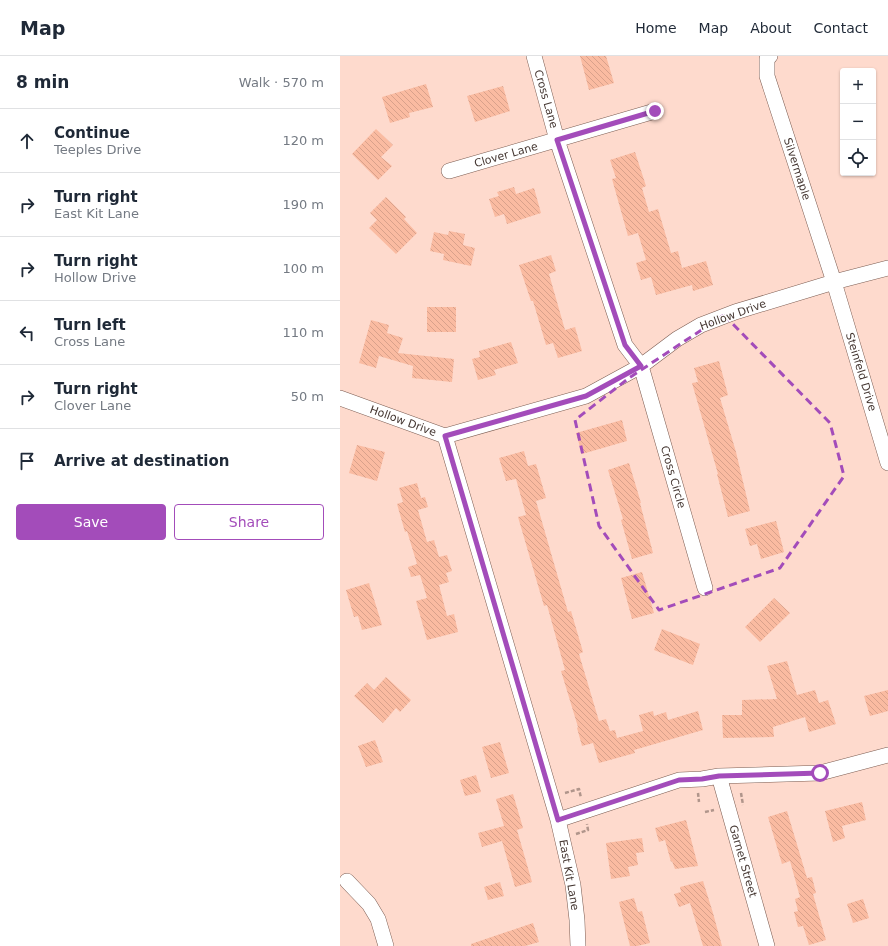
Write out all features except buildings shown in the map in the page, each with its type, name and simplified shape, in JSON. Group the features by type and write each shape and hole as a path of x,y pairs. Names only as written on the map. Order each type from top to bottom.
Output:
{"street":[{"name":"Cross Lane","path":"534,56 557,140 625,345 641,366"},
{"name":"Silvermaple","path":"770,56 767,59 767,76 834,282"},
{"name":"Clover Lane","path":"449,170 655,111"},
{"name":"Hollow Drive","path":"340,398 445,436 586,396 641,366 677,339 701,325 736,312 834,282 888,268"},
{"name":"Steinfeld Drive","path":"834,282 888,463"},
{"name":"Cross Circle","path":"641,366 705,588"},
{"name":"East Kit Lane","path":"445,436 558,820 573,885 578,946"},
{"path":"558,820 679,780 702,779 719,776 820,773 888,755"},
{"name":"Garnet Street","path":"719,776 767,946"},
{"path":"347,881 369,904 378,920 386,946"}],"path":[{"path":"565,793 579,789 582,801"},
{"path":"698,792 699,802"},
{"path":"705,812 714,810"},
{"path":"575,834 588,830 586,820"}],"highlighted area":[{"path":"724,315 830,423 844,476 780,568 659,610 599,526 575,420 629,378"}],"route":[{"path":"655,111 557,140 625,345 641,366 586,396 445,436 492,590 558,820 584,810 604,805 679,780 702,779 719,776 820,773"}]}
